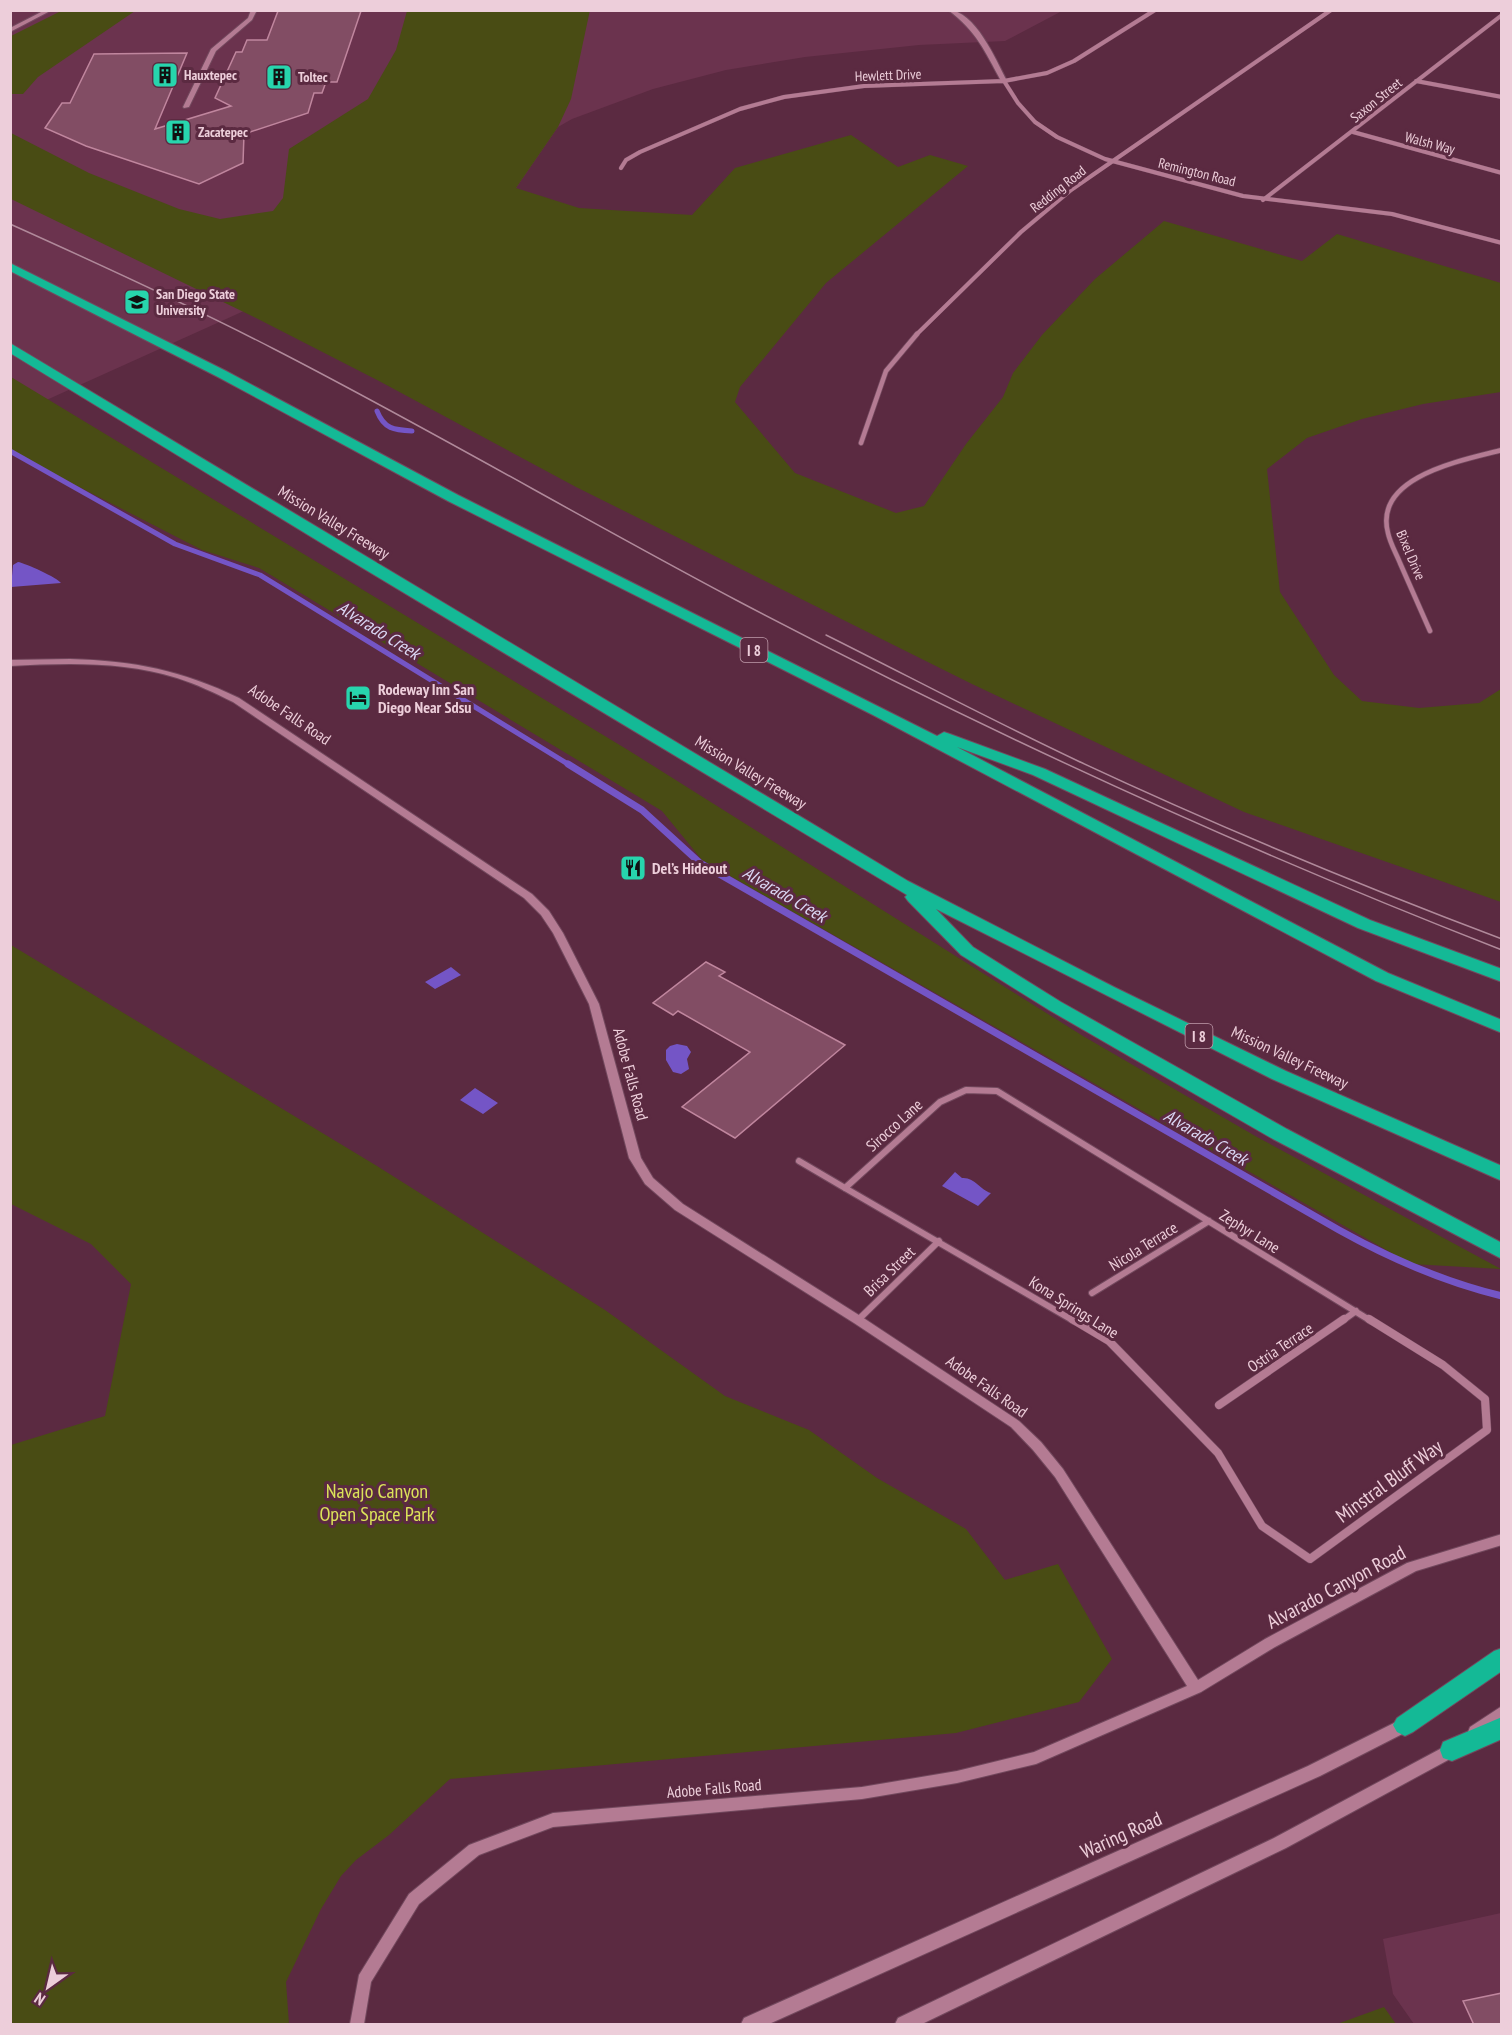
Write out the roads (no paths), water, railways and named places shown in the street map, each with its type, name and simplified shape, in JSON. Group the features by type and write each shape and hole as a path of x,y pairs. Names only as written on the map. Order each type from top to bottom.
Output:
{"highway":[{"name":"I 8","path":"10,266 222,374 463,504 878,712 1382,977 1502,1027"},
{"name":"Mission Valley Freeway","path":"10,347 356,558 903,885 1108,991 1279,1075 1502,1174"},
{"path":"878,712 1039,772 1364,924 1502,976"},
{"path":"903,885 967,951 1055,1006 1280,1134 1502,1252"},
{"path":"1405,1725 1502,1658"},
{"path":"1452,1750 1502,1727"}],"main road":[{"name":"Waring Road","path":"750,2025 1314,1771 1405,1725 1502,1668"},
{"path":"904,2025 1280,1844 1452,1750 1502,1713"}],"street":[{"path":"10,30 50,10"},
{"path":"186,107 213,50 250,19 254,10"},
{"name":"Remington Road","path":"950,10 976,30 1022,108 1044,127 1074,145 1111,162 1263,200 1392,214 1502,243"},
{"name":"Hewlett Drive","path":"621,168 626,160 640,152 740,109 784,97 864,86 1004,81 1047,73 1074,60 1155,10"},
{"name":"Redding Road","path":"861,443 886,371 928,321 1021,232 1071,190 1331,10"},
{"name":"Saxon Street","path":"1263,200 1502,15"},
{"path":"1416,81 1502,97"},
{"name":"Walsh Way","path":"1353,132 1502,173"},
{"name":"Bixel Drive","path":"1430,632 1387,532 1386,522 1390,502 1403,487 1421,475 1502,450"},
{"name":"Adobe Falls Road","path":"10,663 101,661 152,667 205,683 236,699 528,896 545,913 558,933 594,1004 635,1158 649,1181 678,1207 858,1320 1015,1424 1059,1473 1196,1688 1036,1758 957,1777 862,1793 553,1820 474,1850 414,1899 364,1980 357,2025"},
{"name":"Sirocco Lane","path":"845,1188 940,1102 966,1090"},
{"name":"Zephyr Lane","path":"966,1090 997,1091 1443,1365 1485,1399 1487,1430"},
{"name":"Kona Springs Lane","path":"799,1161 1109,1341 1218,1453 1262,1526 1310,1558"},
{"name":"Nicola Terrace","path":"1092,1293 1209,1221"},
{"name":"Brisa Street","path":"858,1320 939,1241"},
{"name":"Ostria Terrace","path":"1219,1405 1356,1311"},
{"name":"Minstral Bluff Way","path":"1310,1558 1487,1430"},
{"name":"Alvarado Canyon Road","path":"1196,1688 1270,1643 1412,1567 1502,1539"}],"waterway":[{"path":"377,411 386,425 412,431"},
{"name":"Alvarado Creek","path":"10,451 175,544 260,575 571,766"},
{"name":"Alvarado Creek","path":"568,764 642,810 700,863 1339,1230 1418,1269 1502,1296"}],"tram line":[{"path":"10,224 176,300 274,349 736,600 924,696 1210,829 1502,950"},
{"path":"826,635 1078,761 1183,809 1395,898 1502,939"}],"place":[{"name":"Hauxtepec","path":"165,75"},
{"name":"Toltec","path":"279,77"},
{"name":"Zacatepec","path":"178,132"},
{"name":"San Diego State University","path":"137,302"},
{"name":"Rodeway Inn San Diego Near Sdsu","path":"358,698"},
{"name":"Del’s Hideout","path":"633,868"}],"park label":[{"name":"Navajo Canyon Open Space Park","path":"377,1502"}]}
